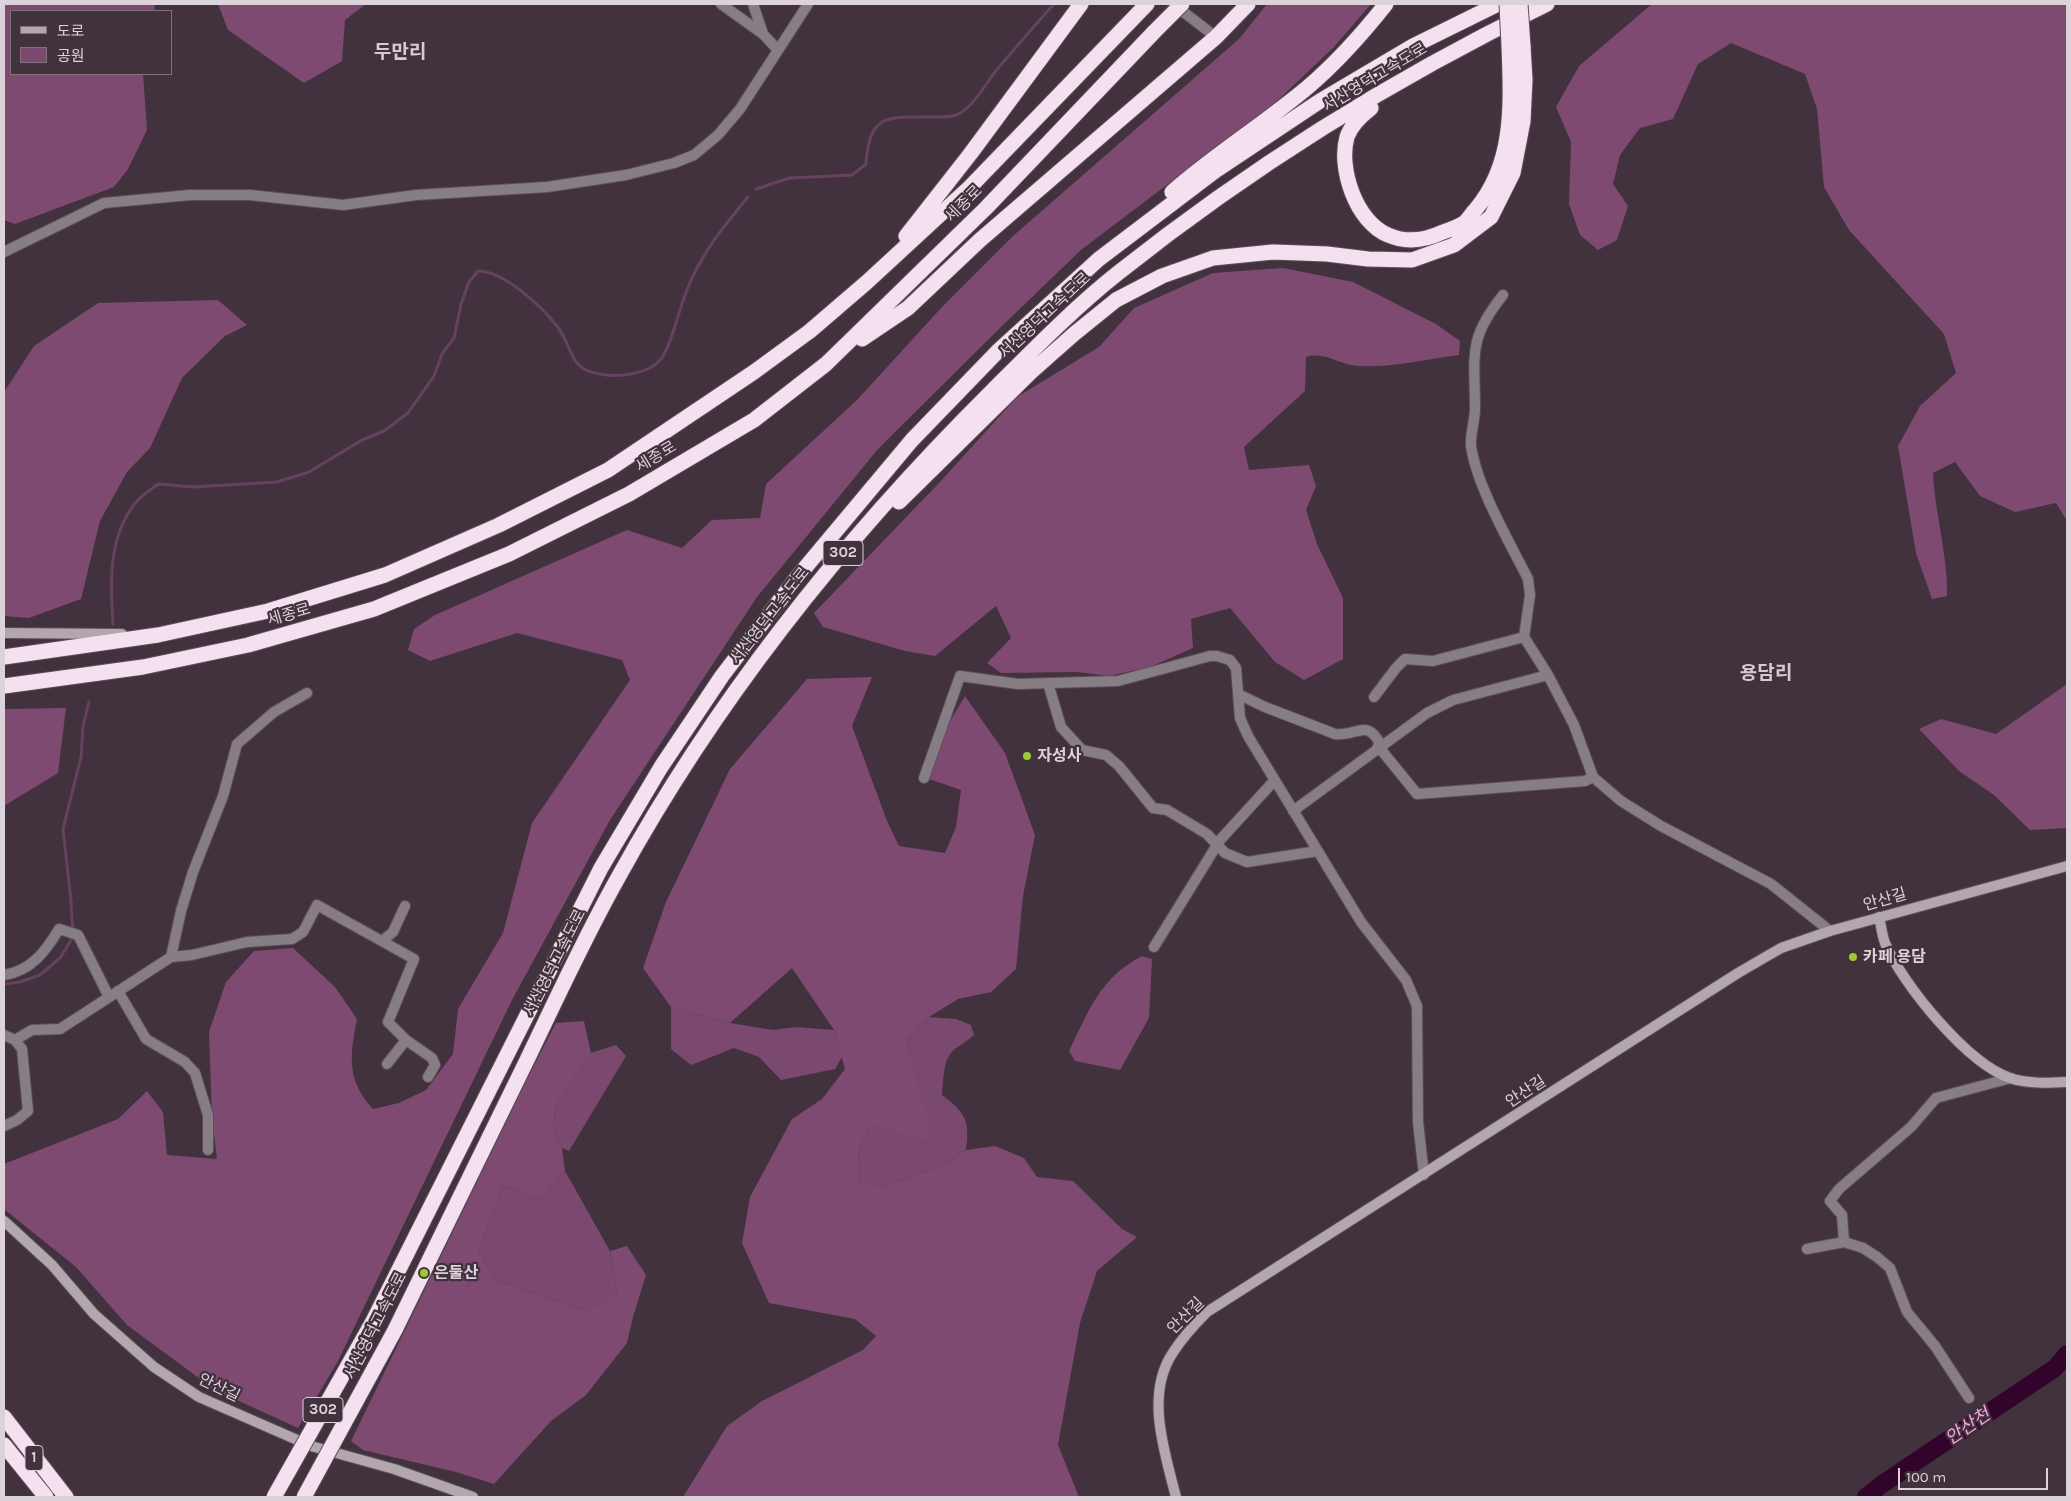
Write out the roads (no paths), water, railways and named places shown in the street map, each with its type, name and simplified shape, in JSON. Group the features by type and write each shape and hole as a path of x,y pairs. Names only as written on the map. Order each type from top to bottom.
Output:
{"highway":[{"path":"867,282 965,161 1081,4"},
{"name":"세종로","path":"4,686 143,668 248,645 374,609 445,582 509,554 629,494 754,420 826,364 986,208 1182,4"},
{"path":"826,364 908,308 980,240 1216,37 1248,4"},
{"path":"1099,259 1204,164 1308,87 1366,29 1386,4"},
{"name":"서산영덕고속도로","path":"274,1497 372,1323 601,868 661,766 798,575 912,440 1000,350 1099,259 1215,171 1320,101 1413,46 1498,4"},
{"path":"817,584 1031,372 1116,300 1162,276 1213,258 1256,254 1318,253 1368,259 1412,260 1454,246 1491,217 1513,173 1523,121 1525,80 1507,4"},
{"path":"1429,66 1359,117 1347,136 1346,163 1350,190 1367,218 1387,235 1414,240 1434,236 1463,224 1489,194 1508,137 1520,4"},
{"name":"서산영덕고속도로","path":"304,1497 395,1330 558,995 619,876 679,775 740,683 817,584 930,452 1019,364 1115,275 1234,187 1337,120 1429,66 1547,4"},
{"name":"세종로","path":"4,657 158,635 268,611 385,575 507,521 616,465 754,372 810,331 867,282 970,187 1143,8"},
{"name":"1","path":"4,1417 66,1497"},
{"name":"1","path":"4,1445 46,1497"}],"street":[{"path":"721,4 763,34 778,50"},
{"path":"753,4 763,34"},
{"path":"4,252 104,203 190,195 242,195 343,205 416,195 547,187 626,175 674,163 694,154 718,135 740,110 808,4"},
{"path":"1173,4 1216,37"},
{"path":"1503,295 1477,336 1473,360 1475,409 1471,445 1483,486 1528,579 1530,595 1524,637 1548,675 1574,725 1593,777 1621,800 1661,826 1770,884 1830,931"},
{"path":"4,632 158,635"},
{"path":"1374,697 1405,659 1433,661 1524,637"},
{"path":"924,778 960,676 1018,684 1118,681 1210,656 1230,660 1236,668 1240,718 1248,736 1361,922 1406,980 1417,1006 1418,1122 1424,1175"},
{"path":"1293,810 1427,713 1453,700 1548,675"},
{"path":"1048,683 1061,728 1082,750 1106,754 1119,766 1153,808 1167,810 1207,834 1218,844 1224,853 1247,862 1318,851"},
{"path":"171,957 181,910 193,872 223,796 237,744 274,712 307,693"},
{"path":"1238,694 1265,708 1335,734 1344,735 1364,729 1370,730 1376,736 1379,746 1417,794 1585,781 1593,777"},
{"path":"1154,947 1218,844 1274,781"},
{"name":"안산길","path":"1176,1497 1159,1429 1162,1378 1171,1355 1187,1332 1207,1312 1738,973 1781,948 1830,931 2067,866"},
{"path":"15,1040 32,1030 60,1029 171,957 192,955 247,942 292,939 303,932 317,905 414,959 388,1022 406,1040 432,1058 435,1065 428,1077"},
{"path":"382,941 393,932 405,906"},
{"path":"1879,917 1885,942 1904,974 1942,1025 1971,1055 1992,1070 2011,1078 2031,1082 2067,1082"},
{"path":"4,975 18,973 40,957 60,929 78,935 109,997"},
{"path":"118,991 146,1039 185,1062 195,1073 208,1116 208,1150"},
{"path":"4,1035 15,1040 22,1049 28,1111 17,1120 4,1126"},
{"path":"386,1064 406,1040"},
{"path":"1844,1242 1842,1215 1830,1201 1839,1189 1911,1127 1936,1098 2011,1078"},
{"name":"안산길","path":"4,1221 52,1265 94,1314 154,1368 198,1397 311,1446 394,1469 473,1497"},
{"path":"1807,1249 1844,1242 1863,1248 1890,1268 1907,1312 1935,1346 1969,1398"}],"waterway":[{"path":"756,189 790,178 852,175 866,164 872,135 877,126 884,121 904,117 947,117 962,112 974,101 999,67 1054,4"},
{"path":"113,624 111,592 116,544 128,514 137,501 158,484 193,487 277,482 309,472 362,440 384,431 408,413 434,376 442,354 454,338 461,304 469,282 478,271 499,277 510,283 542,309 557,326 574,359 584,369 606,375 632,374 644,370 654,365 665,353 686,293 701,261 715,239 748,197"},
{"path":"4,984 20,982 40,975 60,958 73,937 63,829 81,757 83,726 89,702"},
{"name":"안산천","path":"1866,1497 2055,1368 2067,1354"}],"place":[{"name":"자성사","path":"1027,756"},
{"name":"카페 용담","path":"1853,957"},
{"name":"은둘산","path":"424,1273"}],"district":[{"name":"두만리","path":"400,53"},
{"name":"용담리","path":"1766,674"}]}
